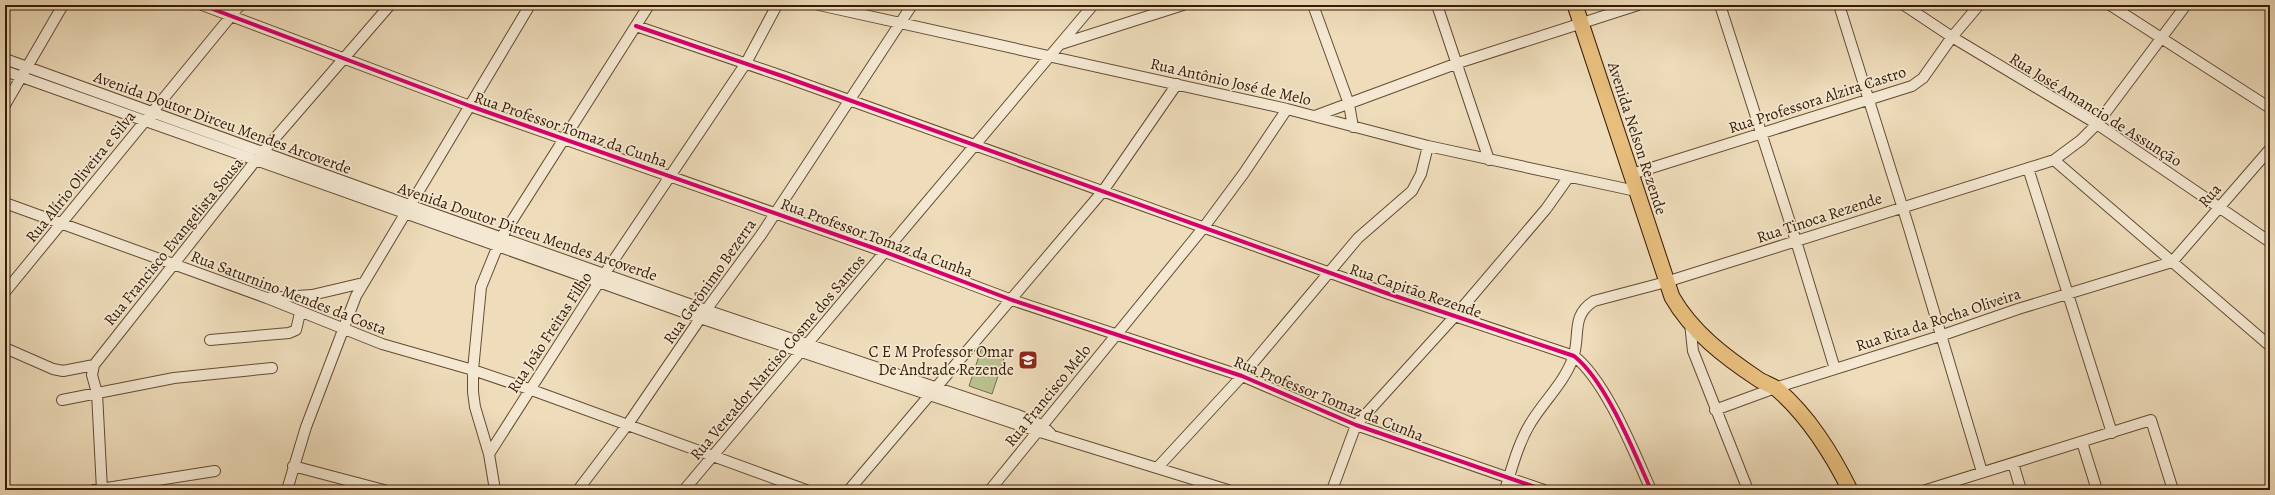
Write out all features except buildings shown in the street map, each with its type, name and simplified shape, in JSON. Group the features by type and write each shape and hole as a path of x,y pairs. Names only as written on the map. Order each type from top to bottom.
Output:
{"main road":[{"name":"Avenida Nelson Rezende","path":"1575,5 1672,297 1690,323 1715,346 1758,379 1775,388 1800,412 1834,457 1850,490"}],"street":[{"path":"5,105 63,5"},
{"name":"Rua Professor Tomaz da Cunha","path":"202,5 343,60 885,252 1012,300 1116,333 1242,376 1356,425 1544,490"},
{"name":"Rua Alírio Oliveira e Silva","path":"5,292 240,5"},
{"name":"Rua Francisco Evangelista Sousa","path":"94,364 175,264 256,160 264,153 390,5"},
{"path":"287,490 306,427 363,283 530,5"},
{"path":"495,490 489,454 474,407 473,370 481,287 499,242 649,5"},
{"name":"Rua João Freitas Filho","path":"489,454 604,273 746,63 777,5"},
{"name":"Rua Antônio José de Melo","path":"819,5 1287,109 1428,146 1568,178 1636,191"},
{"name":"Rua Gerônimo Bezerra","path":"578,490 628,424 703,314 775,213 851,101 899,23 912,5"},
{"name":"Rua Vereador Narciso Cosme dos Santos","path":"684,490 1093,5"},
{"path":"1061,44 1183,5"},
{"path":"1313,5 1348,104 1353,127"},
{"path":"1437,5 1489,160"},
{"path":"1315,116 1458,64 1638,5"},
{"path":"1720,5 1796,241 1835,369"},
{"path":"1839,5 1902,206 1982,472"},
{"name":"Rua José Amancio de Assunção","path":"1904,5 1952,37 2097,124 2220,206 2270,242"},
{"name":"Rua Professora Alzira Castro","path":"1632,174 1760,132 1869,100 1918,82 1952,37 1979,5"},
{"path":"2110,5 2270,108"},
{"name":"Rua Tinoca Rezende","path":"1574,356 1581,312 1594,301 1666,282 1902,206 2054,160 2081,140 2097,124 2186,5"},
{"name":"Rua Capitão Rezende","path":"636,26 746,63 1328,272 1574,356 1585,364 1596,379 1629,442 1651,490"},
{"name":"Avenida Doutor Dirceu Mendes Arcoverde","path":"5,59 264,153 406,210"},
{"name":"Avenida Doutor Dirceu Mendes Arcoverde","path":"5,72 256,160 499,242 604,273 703,314"},
{"path":"849,490 1012,300 1103,191 1177,84"},
{"name":"Rua Francisco Melo","path":"990,490 1116,333 1204,227 1244,173 1287,109"},
{"path":"1158,467 1242,376 1328,272 1373,223 1412,191 1421,174 1428,146"},
{"name":"Rua","path":"2172,262 2270,149"},
{"path":"2054,160 2270,346"},
{"path":"2028,168 2066,293 2112,433"},
{"path":"1332,490 1356,425 1455,316 1546,209 1568,178"},
{"name":"Rua Saturnino Mendes da Costa","path":"5,203 267,298 300,313 382,344 473,370 529,389 806,490"},
{"name":"Avenida Doutor Dirceu Mendes Arcoverde","path":"499,242 599,282 805,347 1040,428"},
{"name":"Rua Rita da Rocha Oliveira","path":"1715,410 1775,388 1940,336 2066,293 2172,262"},
{"path":"267,298 312,295 363,283"},
{"path":"210,340 289,333 296,330 300,313"},
{"path":"1690,323 1693,351 1715,410 1748,490"},
{"path":"5,348 53,369 68,371 94,364 92,375 97,393 99,489 216,471"},
{"path":"1505,490 1529,425 1566,375 1574,356"},
{"path":"62,400 174,378 272,368"},
{"path":"1926,490 1942,487 1982,472 2151,420 2174,490"},
{"path":"1040,428 1051,434 1228,490"},
{"path":"2082,442 2097,490"},
{"path":"2013,463 2021,490"},
{"path":"293,466 384,490"}],"green space":[{"path":"982,347 1005,355 992,394 969,386"}],"cycle path":[{"path":"202,5 470,106 885,252 1012,300 1242,376 1356,425 1544,490"},
{"path":"636,26 785,77 1386,293 1574,356 1586,367 1608,399 1628,437 1651,490"}],"place":[{"name":"C E M Professor Omar De Andrade Rezende","path":"1028,360"}]}
